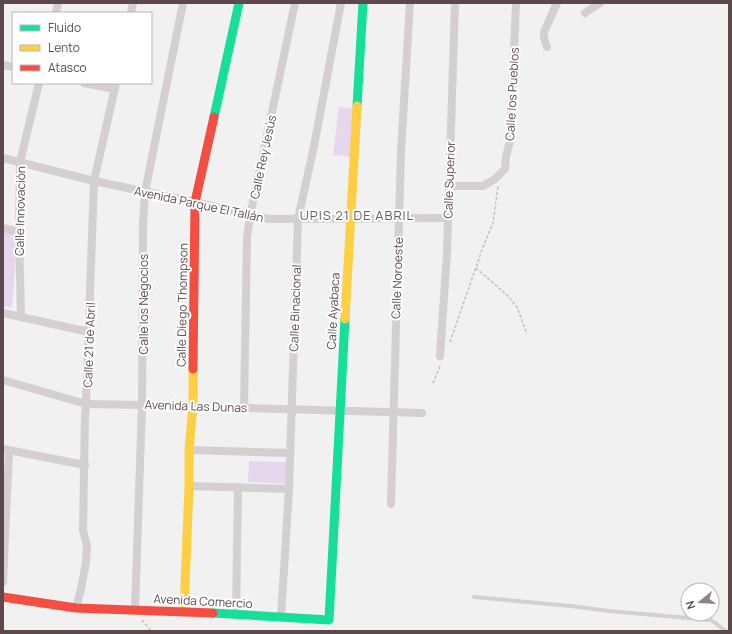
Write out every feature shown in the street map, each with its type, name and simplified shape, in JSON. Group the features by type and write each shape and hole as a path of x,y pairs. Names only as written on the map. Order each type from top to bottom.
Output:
{"street":[{"name":"Calle los Negocios","path":"135,610 142,405 143,224 145,192 183,3"},
{"name":"Calle Diego Thompson","path":"184,612 189,450 193,406 195,202 239,3"},
{"name":"Calle Rey Jesús","path":"244,408 247,238 250,216 295,3"},
{"name":"Calle Binacional","path":"281,617 289,489 298,219 314,146 341,3"},
{"name":"Calle Ayabaca","path":"355,123 363,3"},
{"name":"Calle Ayabaca","path":"329,620 363,3"},
{"name":"Calle Noroeste","path":"391,504 401,151 410,3"},
{"name":"Calle Superior","path":"442,358 455,3"},
{"path":"547,47 544,32 556,3"},
{"path":"585,13 600,3"},
{"name":"Calle los Pueblos","path":"500,174 505,169 510,141 516,4"},
{"name":"Calle Innovación","path":"21,316 19,232 20,162 39,84"},
{"path":"94,84 115,86"},
{"name":"Calle 21 de Abril","path":"76,608 81,589 87,546 83,530 85,416 94,181 115,86"},
{"name":"Avenida Parque El Tallán","path":"3,158 94,181 269,219 448,218"},
{"path":"448,186 483,186 495,179 500,174"},
{"path":"3,228 19,232"},
{"path":"3,313 89,332"},
{"name":"Avenida Las Dunas","path":"3,380 86,404 422,412"},
{"path":"3,582 6,450 85,465"},
{"path":"189,450 290,453"},
{"path":"189,486 289,489"},
{"path":"236,614 238,487"},
{"name":"Avenida Comercio","path":"3,598 76,608 236,614 329,620"}],"lane":[{"path":"474,597 711,620 726,631"}],"path":[{"path":"448,347 493,223 500,174"},
{"path":"476,268 507,295 517,307 527,334"},
{"path":"433,383 442,358"}],"shaded area":[{"path":"339,107 356,109 350,157 333,155"},
{"path":"3,227 18,229 12,308 3,306"},
{"path":"249,461 288,462 287,484 248,482"}],"traffic: fast":[{"path":"214,117 239,3"},
{"path":"357,106 363,3"},
{"path":"213,613 329,620 345,319"}],"traffic: slow":[{"path":"345,319 357,106"},
{"path":"184,612 189,450 193,406 193,369"}],"traffic: jam":[{"path":"193,369 195,202 214,117"},
{"path":"3,597 76,608 213,613"}],"district":[{"name":"UPIS 21 DE ABRIL","path":"357,215"}]}
